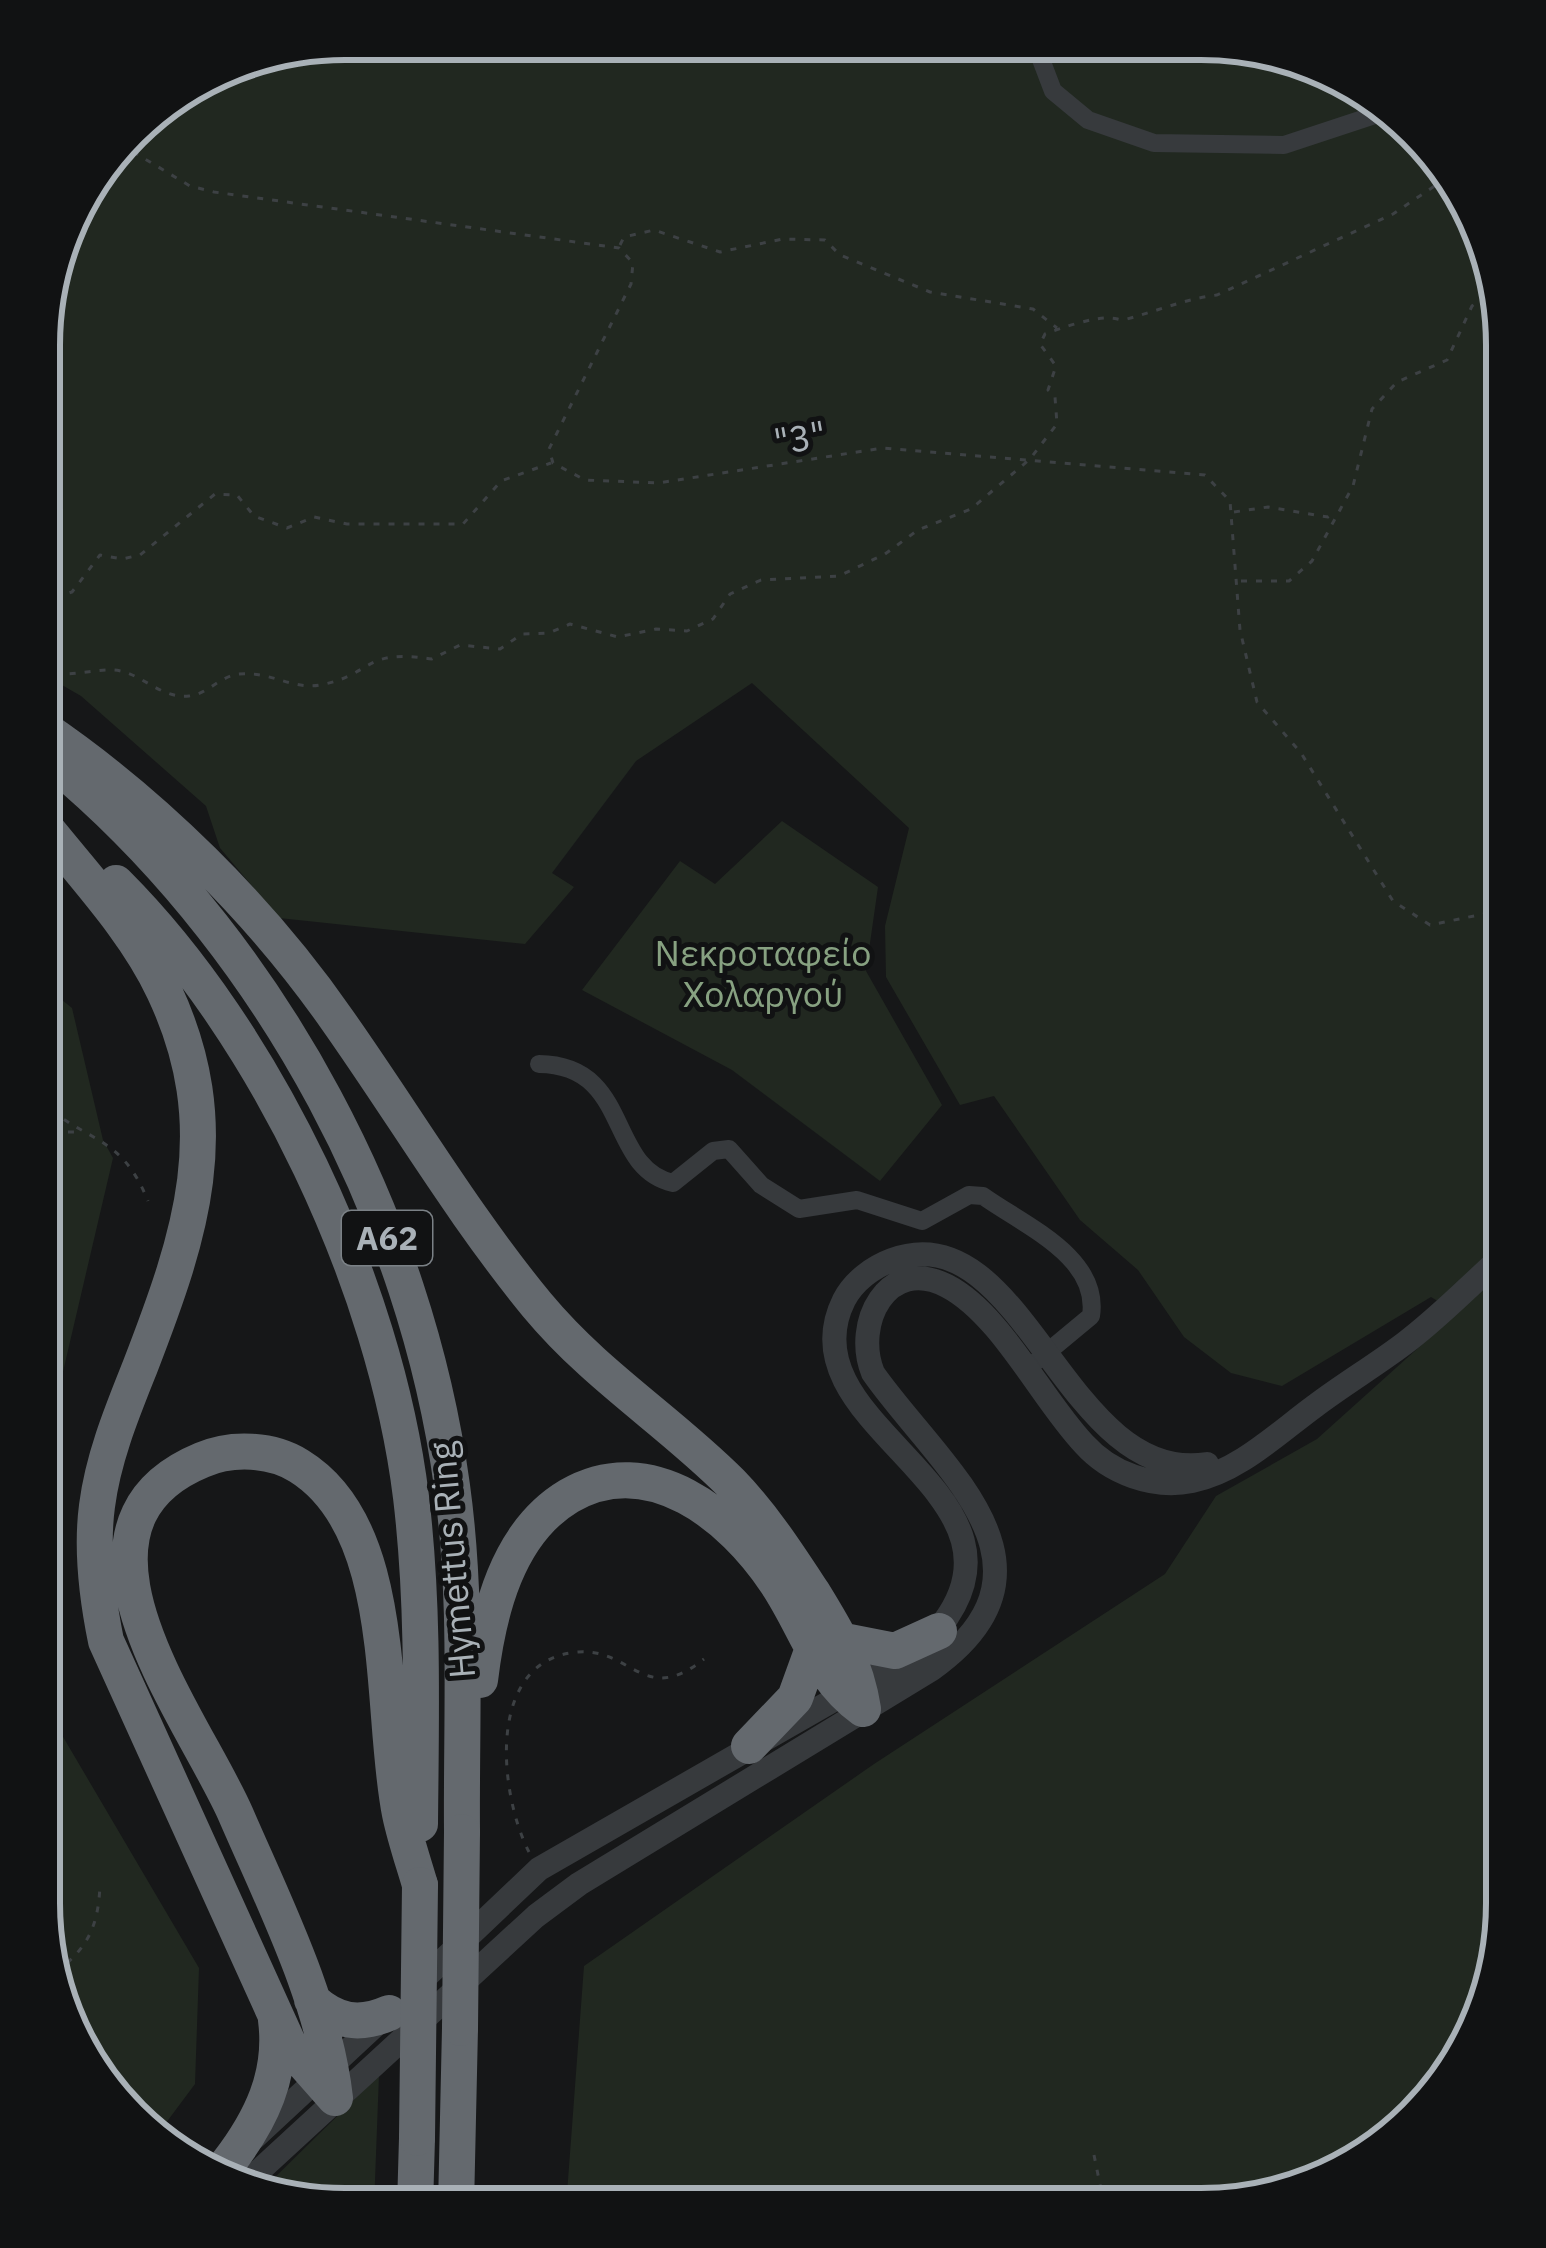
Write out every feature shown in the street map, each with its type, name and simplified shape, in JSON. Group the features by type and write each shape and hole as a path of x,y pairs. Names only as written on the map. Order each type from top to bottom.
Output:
{"highway":[{"path":"60,741 116,784 195,857 293,962 452,1192 541,1309 612,1385 732,1484 762,1518 855,1697"},
{"name":"Hymettus Ring","path":"60,769 167,870 283,1031 375,1204 422,1340 452,1487 464,1679 456,2188"},
{"name":"Hymettus Ring","path":"60,828 124,891 216,1006 289,1124 342,1242 382,1361 411,1494 422,1665 416,2188"},
{"path":"60,846 138,947 162,986 190,1063 200,1144 197,1186 172,1283 107,1458 97,1506 98,1598 106,1641 275,2016 328,2081"},
{"path":"328,2081 312,2000 235,1812 164,1680 135,1607 132,1548 137,1526 167,1480 185,1467 237,1451 273,1455 309,1474 339,1507 376,1603 400,1814 420,1885"},
{"path":"462,1832 482,1670 497,1595 526,1537 571,1495 628,1479 691,1496 734,1532 828,1646 895,1651 939,1631"},
{"path":"749,1746 795,1698 828,1646"},
{"path":"312,2000 340,2019 356,2022 389,2013"},
{"path":"234,2165 272,2085 278,2056 275,2016"}],"street":[{"path":"1041,60 1053,92 1088,120 1154,142 1285,145 1370,117"},
{"path":"539,1064 562,1064 598,1085 645,1168 659,1180 673,1183 712,1151 729,1149 761,1185 799,1209 857,1200 922,1221 969,1196 983,1196 1072,1259 1090,1280 1091,1316 1024,1369"},
{"path":"328,2081 579,1884 855,1697 939,1631 962,1589 964,1539 936,1492 847,1383 834,1343 845,1298 859,1280 897,1258 942,1257 982,1278 1111,1432 1135,1450 1183,1466 1226,1459 1319,1402 1408,1341 1485,1271"},
{"path":"237,2166 538,1869 749,1746 956,1652 981,1616 993,1565 986,1521 976,1501 873,1373 865,1340 872,1307 895,1285 928,1280 947,1286 978,1312 1101,1460 1154,1482 1194,1481 1213,1474 1257,1450 1319,1402"}],"path":[{"path":"60,596 72,592 100,555 122,560 140,555 215,494 237,495 254,516 287,528 314,517 347,524 463,524 501,481 553,464 549,449 631,284 633,262 619,248 214,192 190,187 135,153"},
{"path":"60,672 74,675 117,669 158,692 194,696 233,675 275,674 301,687 317,686 384,655 414,652 431,658 460,645 500,649 522,634 570,625 618,637 656,629 687,631 713,619 722,602 743,586 772,576 822,581 839,576 885,554 918,530 954,520 1030,460 1058,424 1054,397 1048,390 1056,366 1040,344 1041,338 1103,317 1124,320 1148,309 1170,310 1191,298 1217,296 1393,214 1436,185"},
{"path":"619,248 624,237 654,230 719,252 783,239 825,240 841,255 929,292 1034,309 1059,329"},
{"path":"1238,580 1251,585 1289,581 1312,561 1353,486 1372,410 1397,382 1447,360 1472,305 1482,298"},
{"name":"\"3\"","path":"553,464 585,480 658,482 883,448 1204,476 1219,484 1232,512"},
{"path":"1337,511 1328,517 1268,507 1232,512 1245,661 1258,702 1301,752 1393,901 1430,925 1486,909"},
{"path":"60,1116 124,1154 148,1201"},
{"path":"60,1133 70,1136 80,1131"},
{"path":"538,1869 509,1793 505,1750 512,1710 534,1670 573,1652 595,1652 647,1678 669,1680 704,1659"},
{"path":"67,1964 92,1934 100,1883"},
{"path":"1094,2155 1101,2188"}],"green space":[{"path":"345,60 1238,62 1310,82 1343,98 1415,157 1457,219 1471,254 1484,308 1486,345 1485,1921 1481,1958 1457,2029 1415,2091 1389,2117 1327,2159 1238,2186 567,2188 584,1966 874,1764 1165,1574 1216,1496 1317,1439 1457,1313 1431,1297 1282,1386 1231,1373 1184,1337 1138,1270 1080,1220 994,1096 960,1105 886,977 885,926 909,828 752,683 636,761 552,873 574,887 525,944 279,918 220,848 206,806 81,696 60,684 60,345 65,290 98,203 131,157 187,108 236,82 290,65"},
{"name":"Νεκροταφείο Χολαργού","path":"782,821 878,887 866,971 942,1105 880,1181 732,1070 582,990 680,861 715,884"},
{"path":"60,998 72,1008 103,1140 113,1158 60,1385"},
{"path":"60,1732 199,1968 195,2084 166,2123 119,2076 89,2029 75,1994 61,1921"},
{"path":"379,2075 375,2188 308,2186 274,2179"}]}
